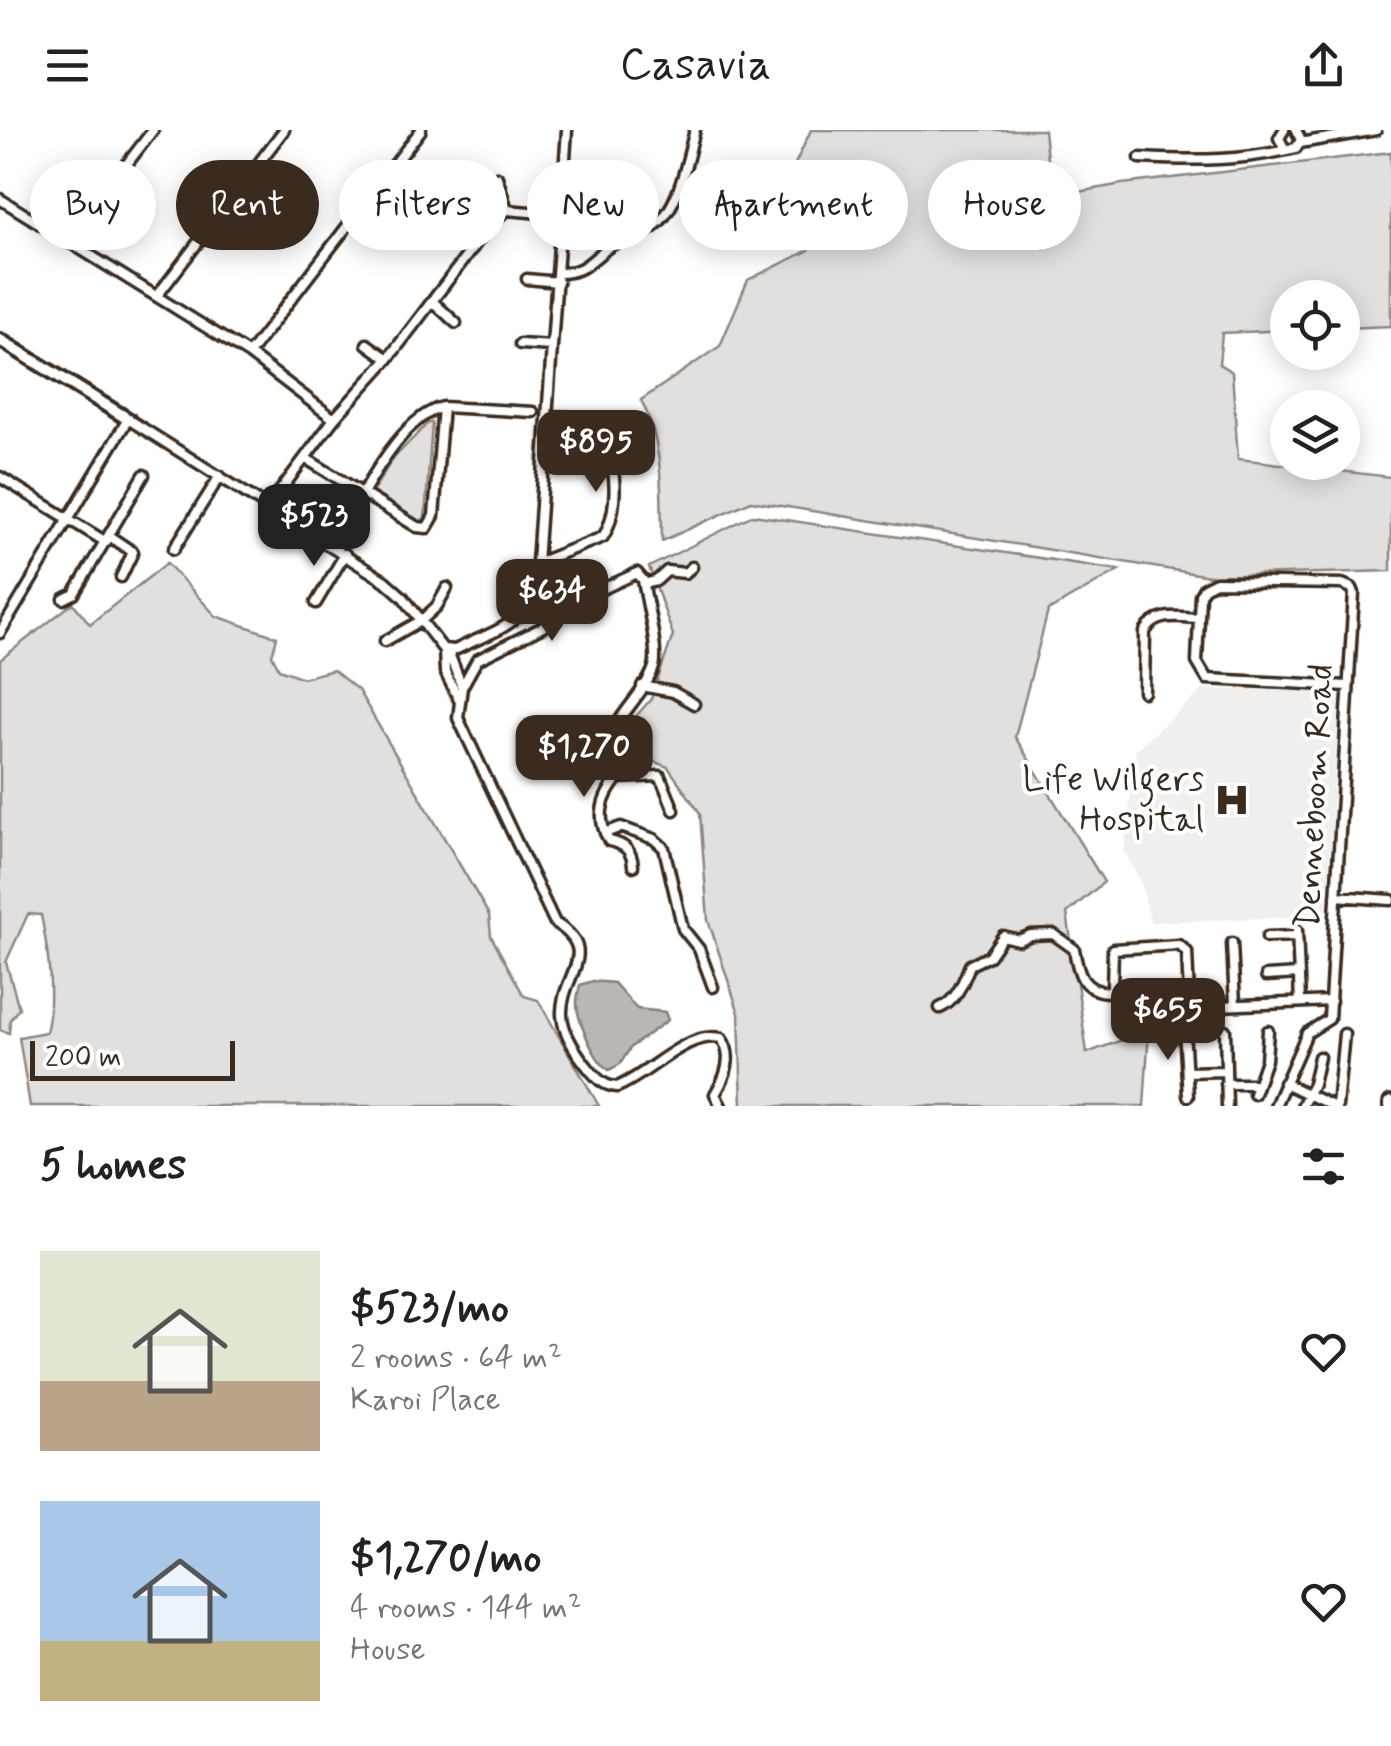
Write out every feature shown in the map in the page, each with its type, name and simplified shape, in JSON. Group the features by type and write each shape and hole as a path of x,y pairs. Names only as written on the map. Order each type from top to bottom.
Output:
{"street":[{"path":"129,160 152,130"},
{"path":"157,296 284,130"},
{"path":"249,354 421,130"},
{"path":"566,160 567,130"},
{"path":"527,279 558,278 584,270 612,245 660,222 671,205 695,130"},
{"path":"1284,130 1279,138 1284,148"},
{"path":"1296,130 1301,136 1300,143"},
{"path":"1140,158 1222,161 1284,148 1293,150 1300,143 1376,130"},
{"path":"0,199 30,218"},
{"path":"507,210 527,212"},
{"path":"83,250 249,354 334,419"},
{"path":"268,507 471,250"},
{"path":"449,650 519,616 532,598 560,250"},
{"path":"432,301 456,323"},
{"path":"0,340 392,586 449,650 462,687"},
{"path":"367,344 388,359"},
{"path":"520,344 552,346"},
{"path":"306,458 417,528 430,526 442,408"},
{"path":"363,493 388,454 420,418 442,408 533,412"},
{"path":"537,563 603,537 612,519 616,482 601,440 590,424 580,419 548,416"},
{"path":"0,633 128,419"},
{"path":"64,600 74,594 144,475"},
{"path":"174,549 220,476"},
{"path":"0,477 133,553 121,577"},
{"path":"316,603 345,554"},
{"path":"644,584 656,581 668,570 685,574 692,567"},
{"path":"674,810 657,774 628,780 618,778 607,743 655,662 641,574 634,573 558,610 543,627 480,658 462,687 460,724 554,922 568,930 577,945 576,966 562,1012 574,1049 603,1083 614,1088 638,1078 693,1040 721,1038 726,1045 727,1066 715,1094 721,1106"},
{"name":"Denneboom Road","path":"1198,618 1204,588 1216,582 1342,584 1352,588 1354,594 1330,1019 1307,1033 1284,1082"},
{"path":"385,641 422,620 437,606 447,588"},
{"path":"1144,692 1145,632 1162,618 1198,618 1197,662 1207,679 1348,686"},
{"path":"449,650 445,672 459,700"},
{"path":"642,686 672,692 694,704"},
{"path":"618,778 601,808 605,833 609,842 629,850 633,866"},
{"path":"605,833 621,827 654,839 664,848 683,929 700,949 713,987"},
{"path":"1336,896 1391,900"},
{"path":"1267,937 1297,933 1300,1002"},
{"path":"940,1008 963,984 970,965 989,956 1004,936 1018,940 1054,934 1074,949 1079,976 1090,988 1110,992 1115,948 1179,945 1188,952 1192,1005 1331,1001"},
{"path":"1232,943 1234,1005"},
{"path":"1266,976 1298,974"},
{"path":"1184,1029 1188,1096"},
{"path":"1225,1030 1227,1106"},
{"path":"1226,1084 1256,1089 1266,1060 1268,1031"},
{"path":"1275,1106 1284,1082 1335,1106 1344,1034"},
{"path":"1302,1106 1319,1057"},
{"path":"1187,1072 1226,1071"}],"shaded area":[{"path":"811,130 1044,130 1047,160 928,160 928,250 1081,250 1081,192 1391,152 1391,326 1360,327 1360,280 1270,280 1270,331 1222,333 1219,364 1232,372 1238,459 1270,463 1270,480 1360,480 1360,473 1391,477 1391,571 1209,576 751,501 662,541 657,451 641,400 720,346 748,280 809,250 908,250 908,160 797,160"},
{"path":"432,423 425,518 420,521 372,492 392,460"},
{"path":"753,515 1119,570 1048,611 1015,737 1104,882 1067,913 1087,1053 1149,1030 1144,1106 742,1106 739,1013 708,920 700,813 668,767 642,757 625,759 630,723 651,699 673,635 649,567"},
{"path":"167,563 216,616 277,637 272,655 279,669 303,678 333,670 358,690 489,915 491,936 524,996 538,1000 599,1106 30,1106 19,1037 46,1032 50,974 41,915 28,914 6,962 19,1008 10,1020 9,1033 0,1030 0,660 73,603 90,624"},
{"name":"Life Wilgers Hospital","path":"1204,689 1336,692 1339,699 1326,916 1150,922 1142,885 1124,851 1136,749"},
{"path":"593,981 614,983 637,1009 665,1012 668,1020 631,1047 620,1064 609,1070 592,1049 578,1009 580,985"}],"place":[{"name":"Life Wilgers Hospital","path":"1232,800"}]}
